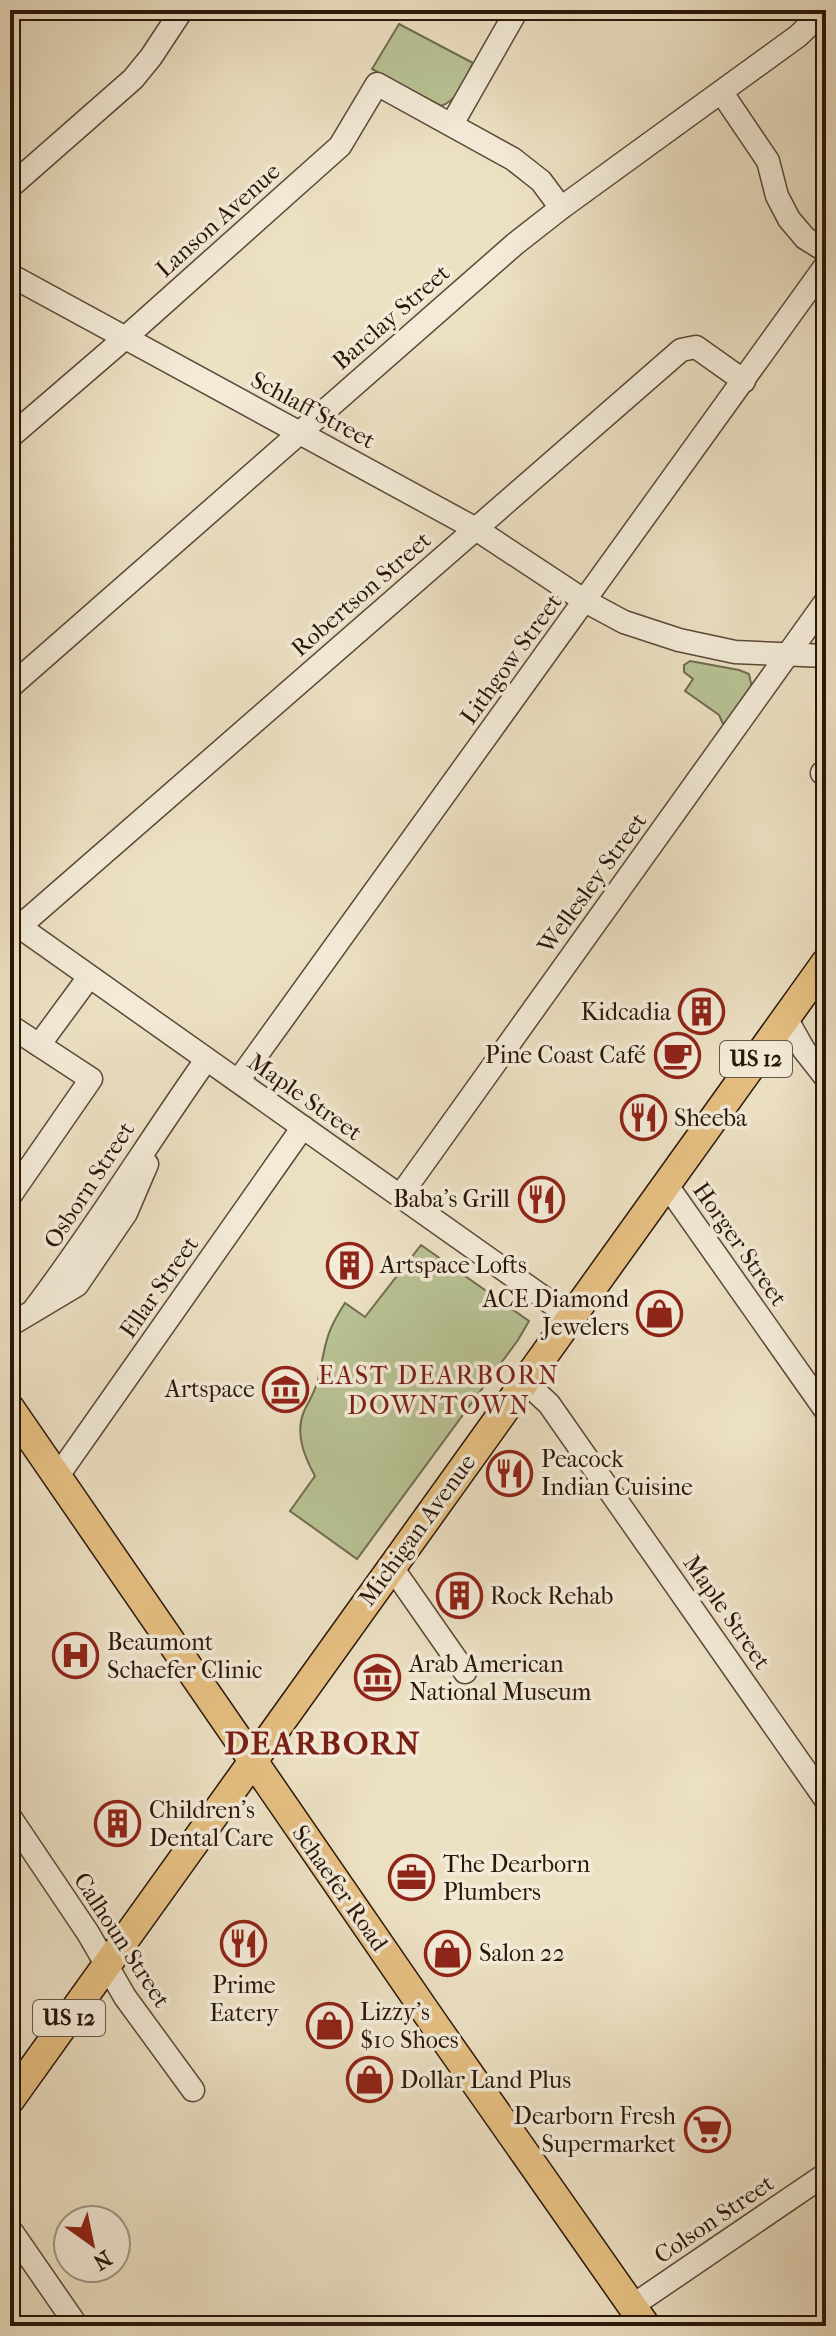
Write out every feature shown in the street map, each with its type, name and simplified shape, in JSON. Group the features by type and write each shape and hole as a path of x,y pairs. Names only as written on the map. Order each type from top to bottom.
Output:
{"main road":[{"name":"Michigan Avenue","path":"10,2100 826,962"},
{"name":"Schaefer Road","path":"10,1408 639,2316"}],"street":[{"path":"10,187 133,79 182,10"},
{"path":"452,124 517,10"},
{"name":"Barclay Street","path":"10,687 515,244 798,36 825,10"},
{"name":"Lanson Avenue","path":"10,437 340,146 377,84 531,171 561,208"},
{"path":"722,93 768,161 777,196 789,219 805,238 826,251"},
{"name":"Lithgow Street","path":"238,1081 826,265"},
{"name":"Schlaff Street","path":"10,275 476,529 585,601 624,622 706,647 735,652 788,654"},
{"name":"Robertson Street","path":"15,924 685,347 700,349 744,381"},
{"name":"Wellesley Street","path":"400,1196 826,601"},
{"path":"788,654 826,656"},
{"name":"Maple Street","path":"15,924 571,1317"},
{"path":"39,1045 89,977"},
{"path":"786,1018 804,1050 826,1078"},
{"path":"10,1026 91,1079 10,1196"},
{"name":"Osborn Street","path":"10,1325 35,1308 95,1227 157,1128 206,1060"},
{"name":"Ellar Street","path":"57,1477 303,1127"},
{"name":"Horger Street","path":"666,1184 826,1411"},
{"name":"Maple Street","path":"524,1381 549,1404 826,1800"},
{"path":"391,1566 465,1672"},
{"name":"Calhoun Street","path":"10,1817 88,1933 125,1997 193,2090"},
{"name":"Colson Street","path":"639,2316 823,2182"},
{"path":"10,2229 77,2326"}],"green space":[{"path":"399,24 473,63 461,88 447,103 441,106 372,69"},
{"path":"690,661 749,674 752,688 724,726 719,715 685,691 693,679 684,672 684,665"},
{"path":"421,1245 529,1321 357,1559 290,1511 315,1476 302,1444 300,1426 317,1384 329,1332 345,1303 365,1317"}],"place":[{"name":"Kidcadia","path":"702,1012"},
{"name":"Pine Coast Café","path":"677,1055"},
{"name":"Sheeba","path":"643,1118"},
{"name":"Baba's Grill","path":"541,1199"},
{"name":"Artspace Lofts","path":"349,1265"},
{"name":"ACE Diamond Jewelers","path":"660,1313"},
{"name":"Artspace","path":"286,1389"},
{"name":"Peacock Indian Cuisine","path":"510,1473"},
{"name":"Rock Rehab","path":"459,1596"},
{"name":"Beaumont Schaefer Clinic","path":"76,1656"},
{"name":"Arab American National Museum","path":"378,1678"},
{"name":"Children's Dental Care","path":"118,1824"},
{"name":"The Dearborn Plumbers","path":"412,1878"},
{"name":"Prime Eatery","path":"244,1943"},
{"name":"Salon 22","path":"448,1953"},
{"name":"Lizzy's $10 Shoes","path":"329,2026"},
{"name":"Dollar Land Plus","path":"369,2080"},
{"name":"Dearborn Fresh Supermarket","path":"707,2130"}],"district":[{"name":"EAST DEARBORN DOWNTOWN","path":"439,1390"},
{"name":"DEARBORN","path":"323,1743"}]}
